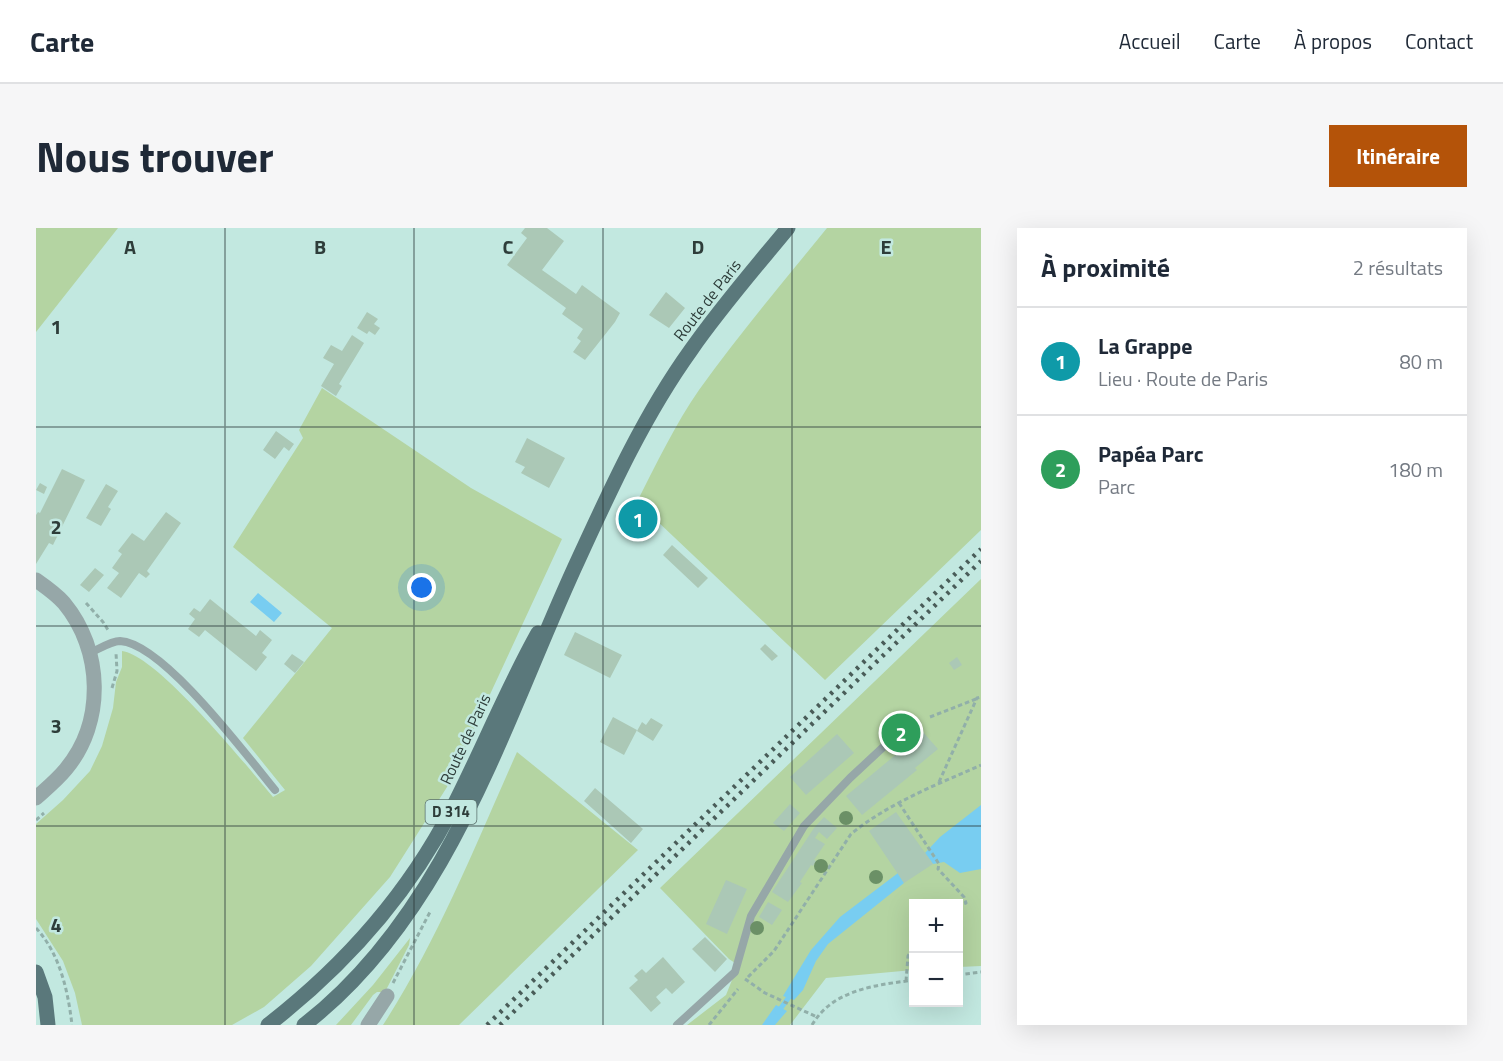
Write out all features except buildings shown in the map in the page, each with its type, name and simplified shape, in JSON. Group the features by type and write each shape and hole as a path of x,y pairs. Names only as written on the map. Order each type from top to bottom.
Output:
{"main road":[{"name":"Route de Paris","path":"268,1025 329,974 350,952 390,906 419,866 452,809 526,654 578,559 639,435 698,340 788,228"},
{"name":"Route de Paris","path":"304,1025 342,991 372,958 422,893 469,809 578,559"},
{"path":"36,972 45,997 48,1025"}],"street":[{"path":"36,580 63,601 81,628 90,653 95,689 88,728 79,749 66,769 36,798"},
{"path":"368,1025 387,996"}],"lane":[{"path":"90,653 118,641 132,643 153,655 208,707 275,790"},
{"path":"677,1025 735,972 751,916 804,826 849,778 893,738"}],"path":[{"path":"930,717 979,698"},
{"path":"938,784 979,698"},
{"path":"709,1025 746,979 774,951 851,834 867,820 898,803 981,765"},
{"path":"898,803 939,864 938,869 964,897 966,903 963,904"},
{"path":"36,928 44,937 57,961 66,986 72,1025"},
{"path":"906,981 910,953"},
{"path":"735,972 771,996 817,1017"},
{"path":"963,974 981,972"},
{"path":"812,1025 817,1017 844,994 876,985 909,981"}],"green space":[{"path":"36,228 118,228 36,332"},
{"path":"827,228 981,228 981,530 825,680 637,502 674,430 699,390"},
{"path":"322,388 471,488 562,539 447,787 390,877 311,966 264,1007 232,1025 82,1025 75,993 63,961 36,919 36,824 90,771 102,746 113,708 116,682 122,667 122,651 137,657 157,671 178,691 223,738 273,797 285,790 243,738 332,628 233,547 303,438 299,430"},
{"path":"981,579 981,966 963,967 963,899 909,899 909,970 826,978 790,1025 687,1025 726,995 738,965 729,959 660,888"},
{"path":"517,752 638,850 459,1025 383,1025 439,926"},
{"path":"410,938 409,945 385,992 377,992 373,995 351,1025 336,1025 373,985"}],"water":[{"path":"258,593 282,613 274,622 250,602"},
{"path":"981,805 981,869 960,873 944,862 933,864 925,853 940,837"},
{"path":"898,873 904,883 828,944 816,961 803,990 794,1000 783,996 811,950 840,917"},
{"path":"776,1005 787,1011 775,1025 762,1025"}],"waterway":[{"path":"778,1012 792,993"}],"railway":[{"path":"487,1025 981,549"},
{"path":"500,1025 981,561"}],"place":[{"name":"La Grappe","path":"638,519"},
{"name":"Papéa Parc","path":"901,733"}]}
